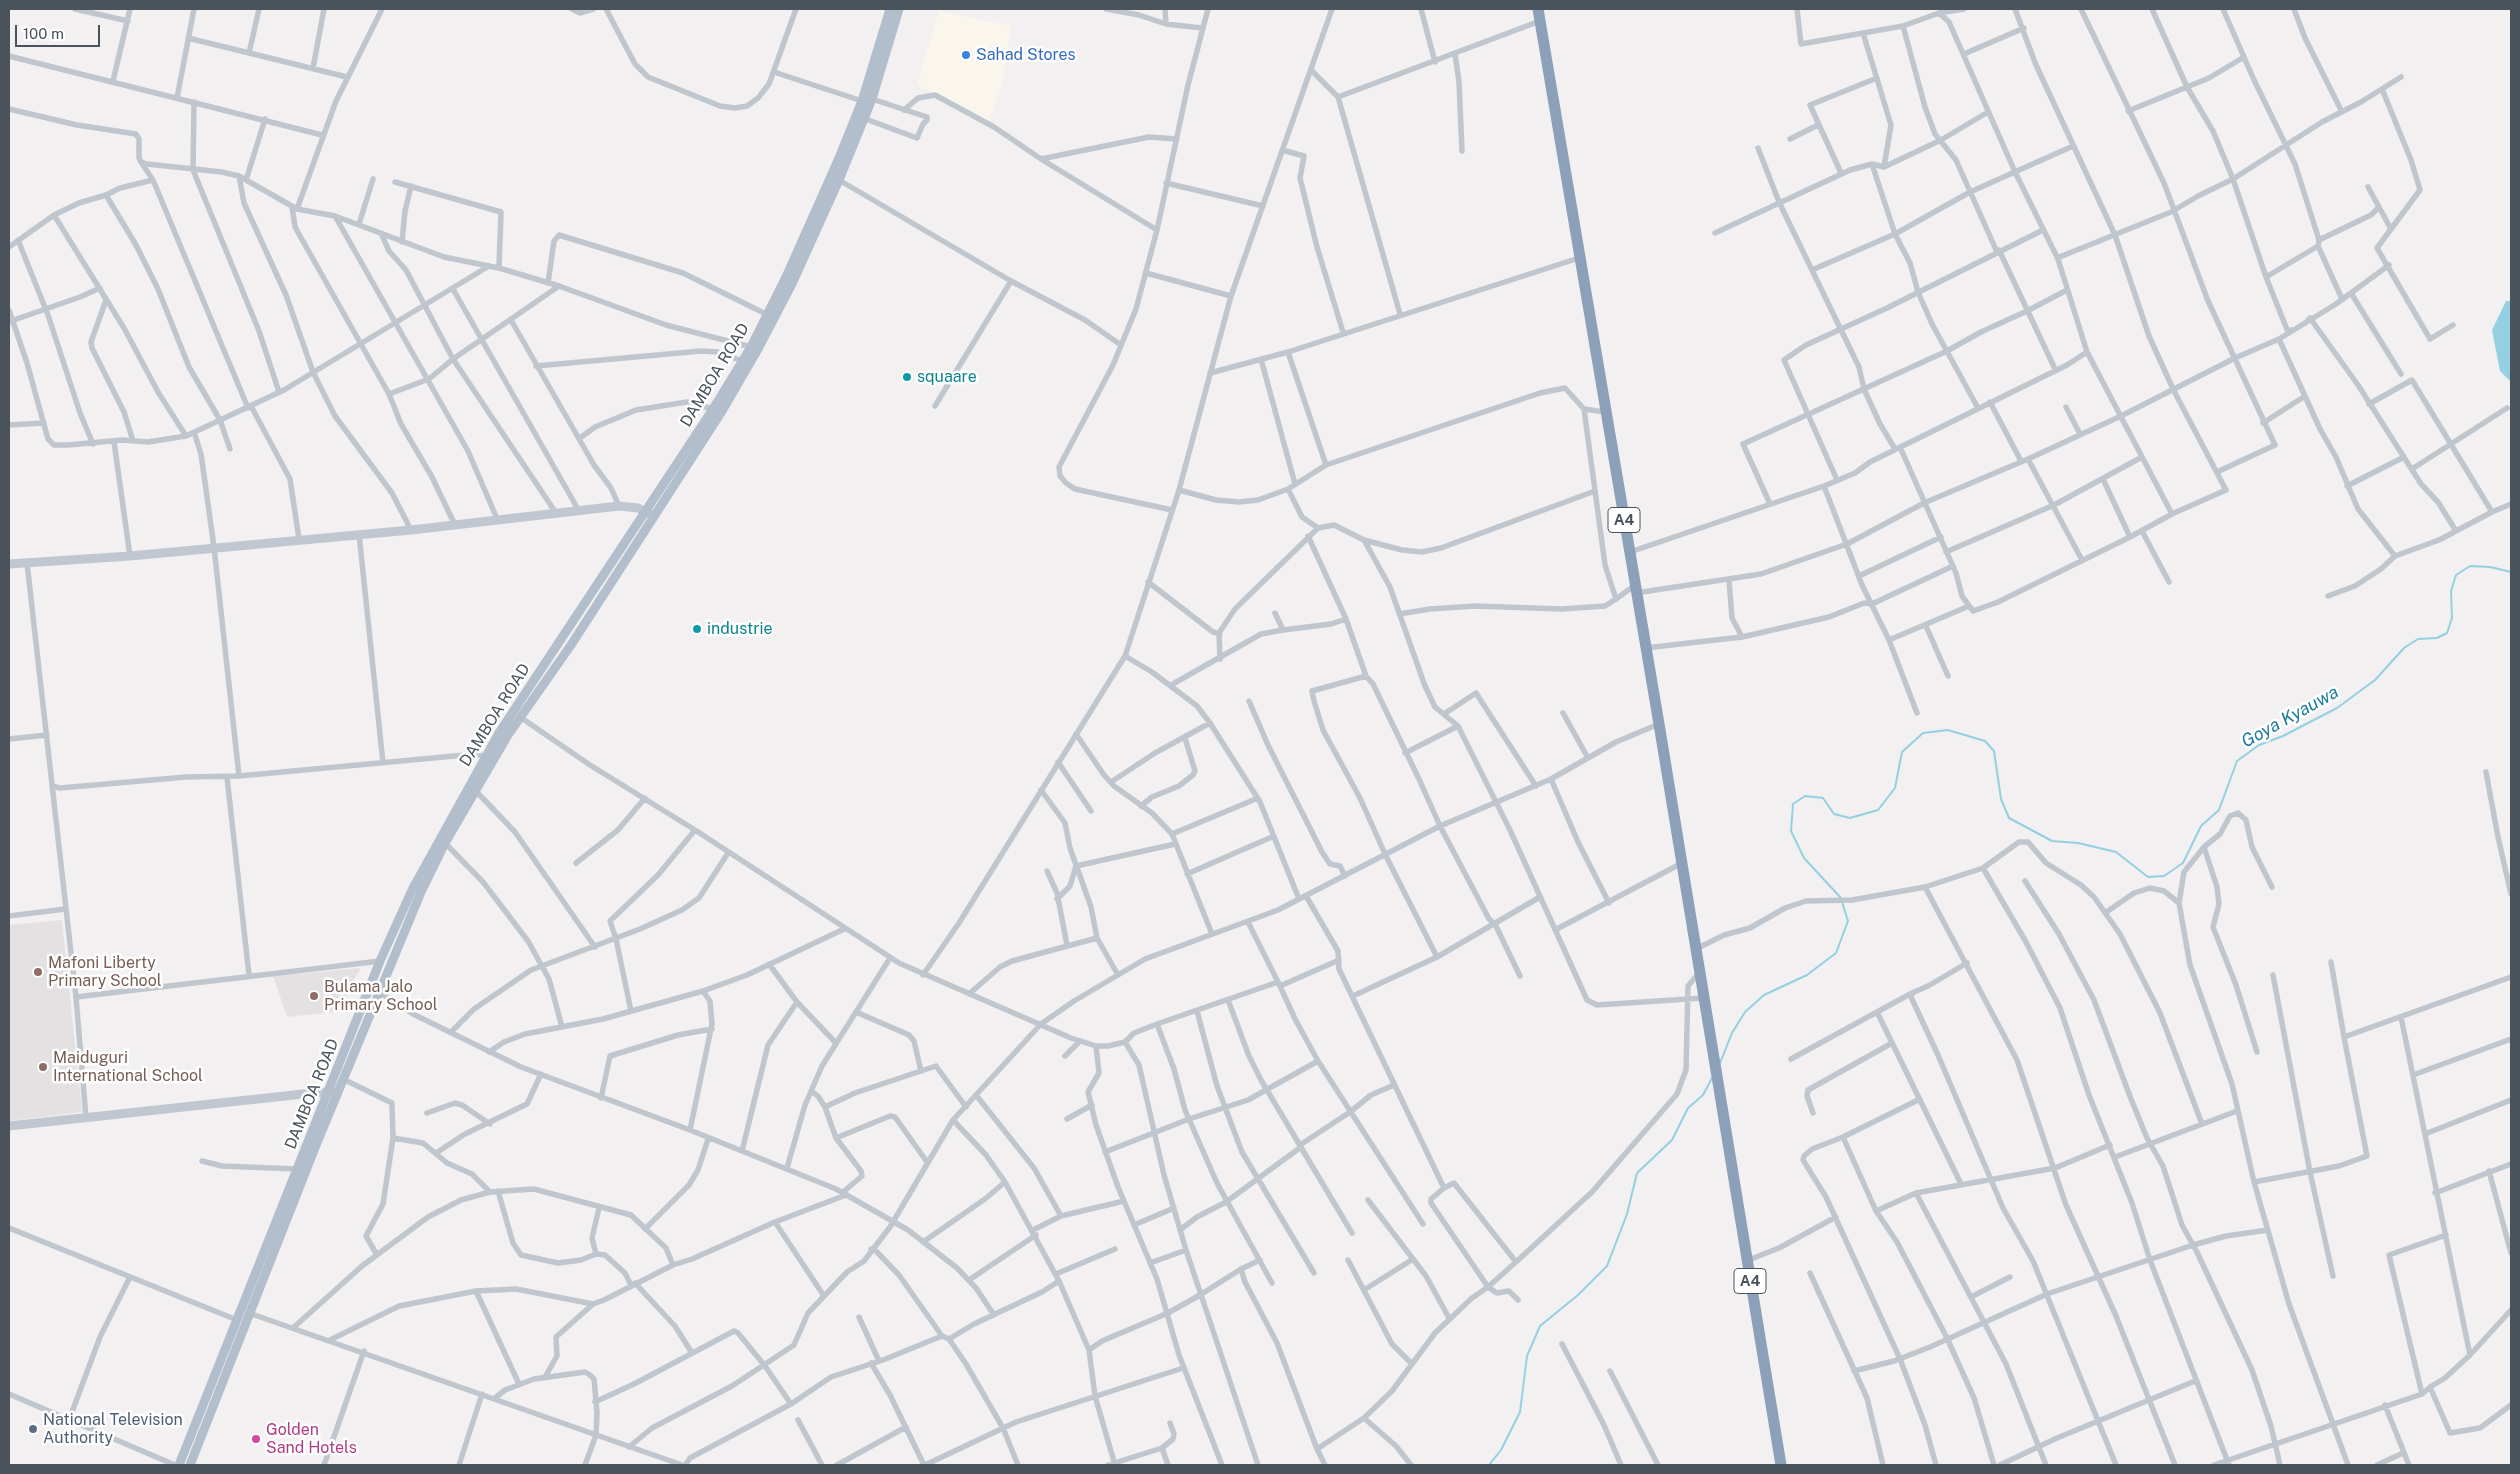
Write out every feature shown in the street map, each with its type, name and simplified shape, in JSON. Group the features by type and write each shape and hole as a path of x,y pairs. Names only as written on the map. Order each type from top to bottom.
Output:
{"highway":[{"name":"A4","path":"1538,9 1659,724 1781,1465"}],"main road":[{"name":"DAMBOA ROAD","path":"190,1465 333,1093 380,961 412,890 485,757 530,694 600,579 713,409 751,347 768,315 868,101 890,9"},
{"name":"DAMBOA ROAD","path":"179,1465 297,1168 333,1093 344,1079 421,892 444,843 474,789 520,717 530,694 571,645 722,410 758,349 792,284 839,180 863,118 900,9"},
{"path":"600,579 610,583"}],"street":[{"path":"75,9 128,21"},
{"path":"114,81 130,9"},
{"path":"177,98 194,9"},
{"path":"249,53 259,9"},
{"path":"313,68 324,9"},
{"path":"382,9 347,77 322,135 294,208 295,226 362,342 389,394 401,424 437,485 455,525"},
{"path":"572,9 580,13 594,9"},
{"path":"606,9 635,64 648,78 720,106 735,108 747,106 758,98 774,72 796,9"},
{"path":"1106,9 1139,15 1166,24 1202,28"},
{"path":"1165,9 1166,24"},
{"path":"1172,510 1075,488 1066,483 1060,476 1059,467 1122,345 1136,309 1157,230 1166,183 1208,9"},
{"path":"923,975 959,923 1125,656 1179,490 1231,296 1332,9"},
{"path":"1420,9 1435,62"},
{"path":"1798,9 1801,44 1903,26 1939,13 1964,9"},
{"path":"1758,148 1779,202 1859,367 1864,389 1880,424 1898,448 1941,536 1962,596 1973,611 1998,602 2130,538 2172,514 2226,490 2173,389 2149,336 2116,236 2036,65 2024,28 2015,9"},
{"path":"2081,9 2174,209 2208,302 2275,445 2217,472"},
{"path":"2152,9 2187,87 2213,131 2233,179 2266,277 2288,332 2342,299 2390,265"},
{"path":"2223,9 2295,164 2318,243 2342,299"},
{"path":"2294,9 2305,38 2342,112"},
{"path":"1939,13 1949,22 2015,172 2057,258 2087,352 2172,514"},
{"path":"1338,97 1540,21"},
{"path":"1903,26 1924,107 1935,134 1956,160 2055,369"},
{"path":"1964,54 2024,28"},
{"path":"1863,33 1891,125 1884,167"},
{"path":"188,38 347,77"},
{"path":"1455,54 1460,82 1462,151"},
{"path":"9,56 265,119 322,135"},
{"path":"2128,111 2156,97 2187,87 2244,57"},
{"path":"1311,70 1338,97 1400,314"},
{"path":"774,72 927,117 917,138 863,118"},
{"path":"2057,258 2116,236 2233,179 2285,144 2402,77"},
{"path":"1841,174 1810,105 1877,78"},
{"path":"2382,89 2411,160 2420,190 2377,248 2390,265 2430,339 2453,325"},
{"path":"904,110 918,98 934,95 994,127 1041,159 1157,230"},
{"path":"194,102 193,170 259,331 279,392"},
{"path":"9,109 77,126 136,134 141,162 153,180 250,407 290,479 299,539"},
{"path":"1715,233 1841,174 1872,164 1884,167 1941,140 1988,112"},
{"path":"246,180 265,119"},
{"path":"1790,139 1818,125"},
{"path":"1041,159 1141,138 1177,139"},
{"path":"1812,270 1895,234 1970,192 2073,146"},
{"path":"1282,150 1304,156 1300,178 1317,247 1343,332"},
{"path":"141,162 193,170 222,172 239,176 294,208 335,216 444,257 499,268 559,286 666,325 751,347"},
{"path":"1872,164 1895,234 1910,263 1918,292 1978,408"},
{"path":"239,176 244,202 286,294 312,372 335,416 392,493 412,530"},
{"path":"358,224 373,178"},
{"path":"9,247 54,216 79,203 106,196 120,188 153,180"},
{"path":"839,180 1011,280 1085,320 1122,345"},
{"path":"395,182 501,212 499,268"},
{"path":"1166,183 1263,206"},
{"path":"402,242 405,211 411,186"},
{"path":"2368,187 2378,208 2391,228"},
{"path":"106,196 136,245 158,289 189,367 220,420 230,449"},
{"path":"2266,277 2318,243 2371,215 2378,208"},
{"path":"54,216 100,288 186,436"},
{"path":"335,216 394,322 429,379 468,451 498,520"},
{"path":"1837,480 1806,414 1784,360 1806,345 2043,230"},
{"path":"381,233 389,251 406,270 453,359 556,513"},
{"path":"548,283 554,240 559,235 683,273 768,315"},
{"path":"18,240 45,309 80,413 93,444"},
{"path":"1210,373 1288,352 1343,332 1579,258"},
{"path":"9,310 10,321 48,439 54,445 132,441 148,442 186,436 250,407 279,392 489,266"},
{"path":"1146,273 1231,296"},
{"path":"935,406 1011,280"},
{"path":"389,394 429,379 453,359 482,341 559,286"},
{"path":"10,321 80,297 100,288"},
{"path":"453,289 578,511"},
{"path":"1770,504 1744,444 1774,432 1806,414 1947,350 2067,290"},
{"path":"2351,293 2401,374"},
{"path":"106,300 91,342 92,348 124,412 132,441"},
{"path":"1399,614 1430,608 1475,606 1562,609 1605,606 1635,590 1729,580 1770,572 1847,544 1924,503 2028,459 2121,416 2235,358 2279,339 2310,318"},
{"path":"2310,318 2456,531"},
{"path":"511,320 536,366 580,438 594,466 610,488 618,506"},
{"path":"2279,339 2305,396 2336,456 2358,509 2395,556"},
{"path":"536,366 701,351 718,352 742,361"},
{"path":"1288,352 1326,465"},
{"path":"1630,552 1824,486 1855,473 1870,462 2055,369 2067,365 2087,352"},
{"path":"1261,359 1295,484"},
{"path":"2369,404 2412,380 2452,443 2492,512"},
{"path":"1179,490 1216,500 1239,502 1258,500 1288,489 1326,465 1540,393 1564,388 1584,409 1605,565 1616,599"},
{"path":"2264,423 2305,396"},
{"path":"580,438 595,426 636,410 687,402 713,409"},
{"path":"1990,402 2021,461"},
{"path":"2066,407 2080,434"},
{"path":"2412,469 2507,408"},
{"path":"1584,409 1605,412"},
{"path":"9,425 44,423"},
{"path":"194,432 201,454 214,547 239,776"},
{"path":"114,442 130,556"},
{"path":"1946,552 2054,505 2142,457"},
{"path":"2347,486 2404,457"},
{"path":"2028,459 2082,560"},
{"path":"2103,479 2130,538"},
{"path":"1824,486 1859,576 1889,640 1917,713"},
{"path":"1288,489 1302,517 1318,528"},
{"path":"1220,659 1220,634 1235,609 1318,528 1334,525 1364,540 1415,552 1441,548 1595,491"},
{"path":"2328,596 2354,586 2381,570 2395,556 2439,540 2511,504"},
{"path":"9,564 130,556 412,530 618,506 638,508 654,516"},
{"path":"2142,531 2169,582"},
{"path":"359,534 383,763"},
{"path":"1308,536 1346,619 1366,676 1373,684 1440,826 1489,919 1495,924 1520,976"},
{"path":"1859,576 1941,536"},
{"path":"1364,540 1390,587 1425,686 1435,707 1458,726 1497,803 1586,1000 1597,1005 1703,998"},
{"path":"27,562 76,996 86,1118"},
{"path":"1645,648 1742,637 1829,617 1864,603 1872,604 1952,566"},
{"path":"1729,580 1732,618 1742,637"},
{"path":"1148,582 1213,632 1220,634"},
{"path":"1889,640 1926,626 1969,606"},
{"path":"1275,613 1283,630"},
{"path":"1171,685 1220,659 1261,634 1331,624 1346,619"},
{"path":"1926,626 1948,676"},
{"path":"1125,656 1171,685 1198,706 1258,798 1299,899"},
{"path":"1366,676 1312,693 1323,730 1360,798 1385,854 1437,957"},
{"path":"1444,714 1476,693 1536,786"},
{"path":"1249,701 1268,745 1322,852 1330,864 1340,866 1345,876"},
{"path":"1563,713 1588,758"},
{"path":"520,717 590,765 695,830 890,958 923,975 1096,1046 1108,1046 1125,1042 1134,1033 1157,1024 1279,984 1340,960"},
{"path":"1111,782 1155,753 1210,723"},
{"path":"629,1447 652,1428 732,1386 765,1366 794,1345 808,1313 847,1272 864,1261 871,1249 890,1228 891,1221 953,1120 1042,1024 1074,1001 1145,959 1248,922 1306,896 1440,826 1536,786 1616,742 1659,724"},
{"path":"1405,753 1458,726"},
{"path":"1076,734 1111,782 1161,821 1172,834 1212,934"},
{"path":"9,740 47,735"},
{"path":"1141,806 1152,797 1178,786 1193,775 1195,771 1185,738"},
{"path":"52,786 60,788 186,777 227,777 476,754 485,757"},
{"path":"1058,762 1092,811"},
{"path":"2486,772 2511,894"},
{"path":"227,777 249,976"},
{"path":"1551,779 1578,842 1609,903"},
{"path":"53,797 60,788"},
{"path":"474,789 516,832 595,947"},
{"path":"1041,790 1065,823 1076,866 1091,907 1097,938 1118,975"},
{"path":"576,863 618,830 645,798"},
{"path":"1172,834 1258,798"},
{"path":"2272,887 2252,847 2246,820 2238,813 2230,816 2220,834 2204,847 2184,872 2179,903 2190,965 2232,1084 2254,1182 2289,1304 2348,1465"},
{"path":"631,1011 616,939 611,927 611,919 654,880 695,830"},
{"path":"1187,874 1274,836"},
{"path":"1696,949 1724,935 1750,928 1785,908 1806,901 1852,900 1925,887 1983,868 2019,842 2028,842 2046,863 2081,885 2094,897 2120,934 2160,1014 2202,1124"},
{"path":"444,843 489,889 528,941 549,979 562,1027"},
{"path":"1076,866 1175,844"},
{"path":"2204,847 2217,887 2219,904 2213,927 2236,986 2257,1052"},
{"path":"451,1032 474,1009 494,994 542,966 616,939 682,910 700,898 728,853"},
{"path":"1555,930 1682,863"},
{"path":"1057,899 1070,886 1076,866"},
{"path":"1983,868 2026,942 2060,1008 2089,1095 2115,1157 2150,1260 2228,1462"},
{"path":"1047,871 1057,893 1067,946"},
{"path":"2025,881 2059,934 2094,1000 2130,1099 2150,1145 2163,1166 2182,1225 2252,1370 2280,1465"},
{"path":"1925,887 2017,1060 2066,1205 2099,1277 2151,1401 2175,1465"},
{"path":"2105,913 2134,892 2150,888 2164,891 2179,903"},
{"path":"1306,896 1338,951 1339,969 1444,1188"},
{"path":"1353,996 1437,957 1540,897"},
{"path":"9,916 65,909"},
{"path":"1248,922 1295,1019 1318,1061 1423,1224"},
{"path":"489,1052 504,1042 525,1034 631,1011 703,991 769,964 844,929"},
{"path":"969,994 1000,967 1097,938"},
{"path":"787,1168 811,1091 822,1066 890,958"},
{"path":"76,996 380,961"},
{"path":"2254,1182 2339,1166 2367,1156 2331,962"},
{"path":"1791,1058 1967,963"},
{"path":"769,964 797,1002 836,1043"},
{"path":"1316,1449 1364,1418 1392,1391 1435,1332 1449,1318 1488,1287 1592,1192 1677,1094 1686,1070 1688,986 1699,972"},
{"path":"2272,974 2310,1172 2333,1276"},
{"path":"2344,1037 2511,977"},
{"path":"380,990 385,996 413,1014 489,1052 601,1098 787,1168 844,1194 923,1242 969,1280 994,1315"},
{"path":"690,1130 712,1029 712,1008 703,991"},
{"path":"1910,994 1983,1158 1990,1180 2010,1222 2033,1260 2116,1465"},
{"path":"1228,1000 1249,1056 1352,1233"},
{"path":"742,1151 768,1045 797,1002"},
{"path":"1197,1011 1226,1108 1242,1152 1314,1273"},
{"path":"856,1012 909,1035 914,1041 922,1071"},
{"path":"1877,1012 1961,1184"},
{"path":"2401,1017 2426,1134 2435,1193 2446,1235 2470,1355"},
{"path":"1157,1024 1189,1119 1226,1202 1272,1283"},
{"path":"601,1098 610,1056 678,1035 712,1029"},
{"path":"2413,1075 2511,1039"},
{"path":"1065,1056 1080,1041"},
{"path":"1125,1042 1139,1065 1180,1230 1258,1465"},
{"path":"1814,1113 1807,1096 1808,1090 1892,1042"},
{"path":"1096,1046 1099,1073 1088,1092 1105,1152 1150,1263 1168,1313 1183,1368 1222,1465"},
{"path":"1105,1152 1189,1119 1248,1100 1318,1061"},
{"path":"825,1107 855,1093 936,1066 966,1107"},
{"path":"436,1153 465,1134 490,1124 527,1104 541,1074"},
{"path":"344,1079 392,1103 394,1138 383,1204 366,1236 377,1255"},
{"path":"1180,1230 1197,1217 1226,1202 1371,1095 1394,1085"},
{"path":"545,1377 557,1356 556,1338 593,1304 619,1293 633,1284 673,1265 692,1259 844,1194 862,1176 861,1171 836,1138 825,1107 818,1096 811,1091"},
{"path":"9,1126 333,1093"},
{"path":"976,1095 1034,1168 1061,1216"},
{"path":"1920,1099 1843,1137 1812,1149 1804,1156 1803,1160 1836,1217 1900,1359 1925,1424 1936,1465"},
{"path":"2426,1134 2511,1100"},
{"path":"427,1113 455,1102 462,1104 490,1124"},
{"path":"1067,1120 1092,1105"},
{"path":"2115,1157 2238,1110"},
{"path":"836,1138 890,1116 895,1117 927,1162"},
{"path":"953,1120 986,1155 1005,1182 1056,1274 1089,1350 1095,1396 1112,1464 1162,1448 1173,1439 1174,1434 1170,1423"},
{"path":"1843,1137 1876,1211 1897,1242 1947,1338 1974,1398 1994,1465"},
{"path":"394,1138 417,1140 447,1163 472,1174 490,1192"},
{"path":"645,1229 689,1185 698,1170 708,1139"},
{"path":"1876,1211 1916,1193 1961,1184 2037,1173 2055,1168 2110,1145"},
{"path":"202,1161 222,1166 297,1168"},
{"path":"2435,1193 2511,1164"},
{"path":"2489,1171 2511,1254"},
{"path":"923,1242 977,1205 1005,1182"},
{"path":"1516,1262 1454,1183 1444,1188 1432,1199 1431,1203 1488,1287 1496,1293 1509,1291 1518,1300"},
{"path":"293,1328 377,1255 428,1216 449,1205 490,1192 534,1190 554,1193 599,1208 632,1215 666,1248 673,1265"},
{"path":"498,1191 513,1243 521,1255 558,1263 581,1260 596,1254 605,1255 625,1273 633,1284 675,1326 692,1352"},
{"path":"1916,1193 2006,1364 2046,1465"},
{"path":"1368,1200 1426,1276 1449,1318"},
{"path":"969,1280 1034,1232 1061,1216 1124,1201"},
{"path":"596,1254 592,1238 599,1208"},
{"path":"1134,1225 1174,1208"},
{"path":"1746,1261 1779,1248 1836,1217"},
{"path":"775,1222 824,1296"},
{"path":"9,1228 237,1320"},
{"path":"1854,1371 1900,1359 2047,1294 2193,1245 2226,1236 2268,1230"},
{"path":"2422,1394 2389,1255 2446,1235"},
{"path":"871,1249 874,1249 899,1275 942,1336 949,1340 1003,1428 1018,1465"},
{"path":"1056,1274 1115,1249"},
{"path":"1150,1263 1186,1250"},
{"path":"1364,1290 1413,1259"},
{"path":"1089,1350 1102,1341 1168,1313 1241,1269 1260,1260"},
{"path":"1348,1260 1392,1344 1412,1364"},
{"path":"1241,1269 1245,1282 1277,1343 1316,1449 1325,1465"},
{"path":"1810,1273 1867,1398 1883,1465"},
{"path":"69,1420 100,1337 130,1277"},
{"path":"1971,1297 2010,1277"},
{"path":"949,1340 974,1324 1042,1292 1059,1281"},
{"path":"330,1340 399,1306 476,1291 516,1289 593,1304"},
{"path":"476,1291 520,1384"},
{"path":"2214,1465 2228,1462 2385,1405 2422,1394 2445,1378 2470,1355 2511,1310"},
{"path":"249,1312 684,1465 690,1458 791,1404 831,1377 942,1336"},
{"path":"859,1317 878,1361"},
{"path":"595,1402 636,1383 734,1331 738,1333 765,1366 791,1404"},
{"path":"1562,1344 1604,1425 1621,1465"},
{"path":"324,1465 364,1351"},
{"path":"871,1363 890,1394 924,1465 941,1462 1003,1428 1183,1368"},
{"path":"1610,1371 1658,1465"},
{"path":"495,1398 505,1390 545,1377 585,1372 590,1375 594,1379 597,1413 596,1435 585,1465"},
{"path":"2000,1465 2040,1446 2196,1381"},
{"path":"2430,1387 2450,1432 2480,1428 2511,1405"},
{"path":"9,1394 175,1465"},
{"path":"458,1465 482,1394"},
{"path":"2385,1405 2409,1465"},
{"path":"1364,1418 1396,1446 1407,1464"},
{"path":"798,1420 822,1465"},
{"path":"837,1465 906,1428"},
{"path":"1162,1448 1168,1465"},
{"path":"2377,1465 2403,1453"}],"shaded area":[{"name":"Sahad Stores","path":"939,11 1011,26 1002,85 988,123 917,84"},
{"path":"62,920 82,1112 9,1121 9,925"},
{"name":"Bulama Jalo Primary School","path":"361,968 353,981 341,1011 287,1017 273,976"}],"water":[{"path":"2506,301 2511,301 2511,382 2500,371 2492,330"}],"waterway":[{"name":"Goya Kyauwa","path":"1841,898 1804,858 1791,831 1793,804 1805,796 1823,798 1834,814 1850,818 1878,810 1895,788 1902,752 1923,733 1948,730 1985,741 1994,751 2001,799 2009,818 2052,841 2078,843 2116,852 2148,877 2164,876 2183,863 2201,826 2219,810 2237,761 2259,745 2283,736 2337,708 2375,680 2404,648 2418,639 2437,638 2447,633 2452,618 2451,591 2456,575 2470,566 2490,567 2511,572"},
{"name":"Goya Kyauwa","path":"1720,1063 1732,1033 1745,1012 1764,995 1807,975 1836,953 1848,921 1842,902"},
{"name":"Goya Kyauwa","path":"1489,1465 1501,1450 1520,1412 1527,1356 1540,1326 1578,1295 1607,1266 1627,1214 1637,1173 1672,1140 1688,1108 1703,1095 1712,1078"}],"place":[{"name":"Sahad Stores","path":"966,55"},
{"name":"squaare","path":"907,377"},
{"name":"industrie","path":"697,629"},
{"name":"Mafoni Liberty Primary School","path":"38,972"},
{"name":"Bulama Jalo Primary School","path":"314,996"},
{"name":"Maiduguri International School","path":"43,1067"},
{"name":"National Television Authority","path":"33,1429"},
{"name":"Golden Sand Hotels","path":"256,1439"}]}
